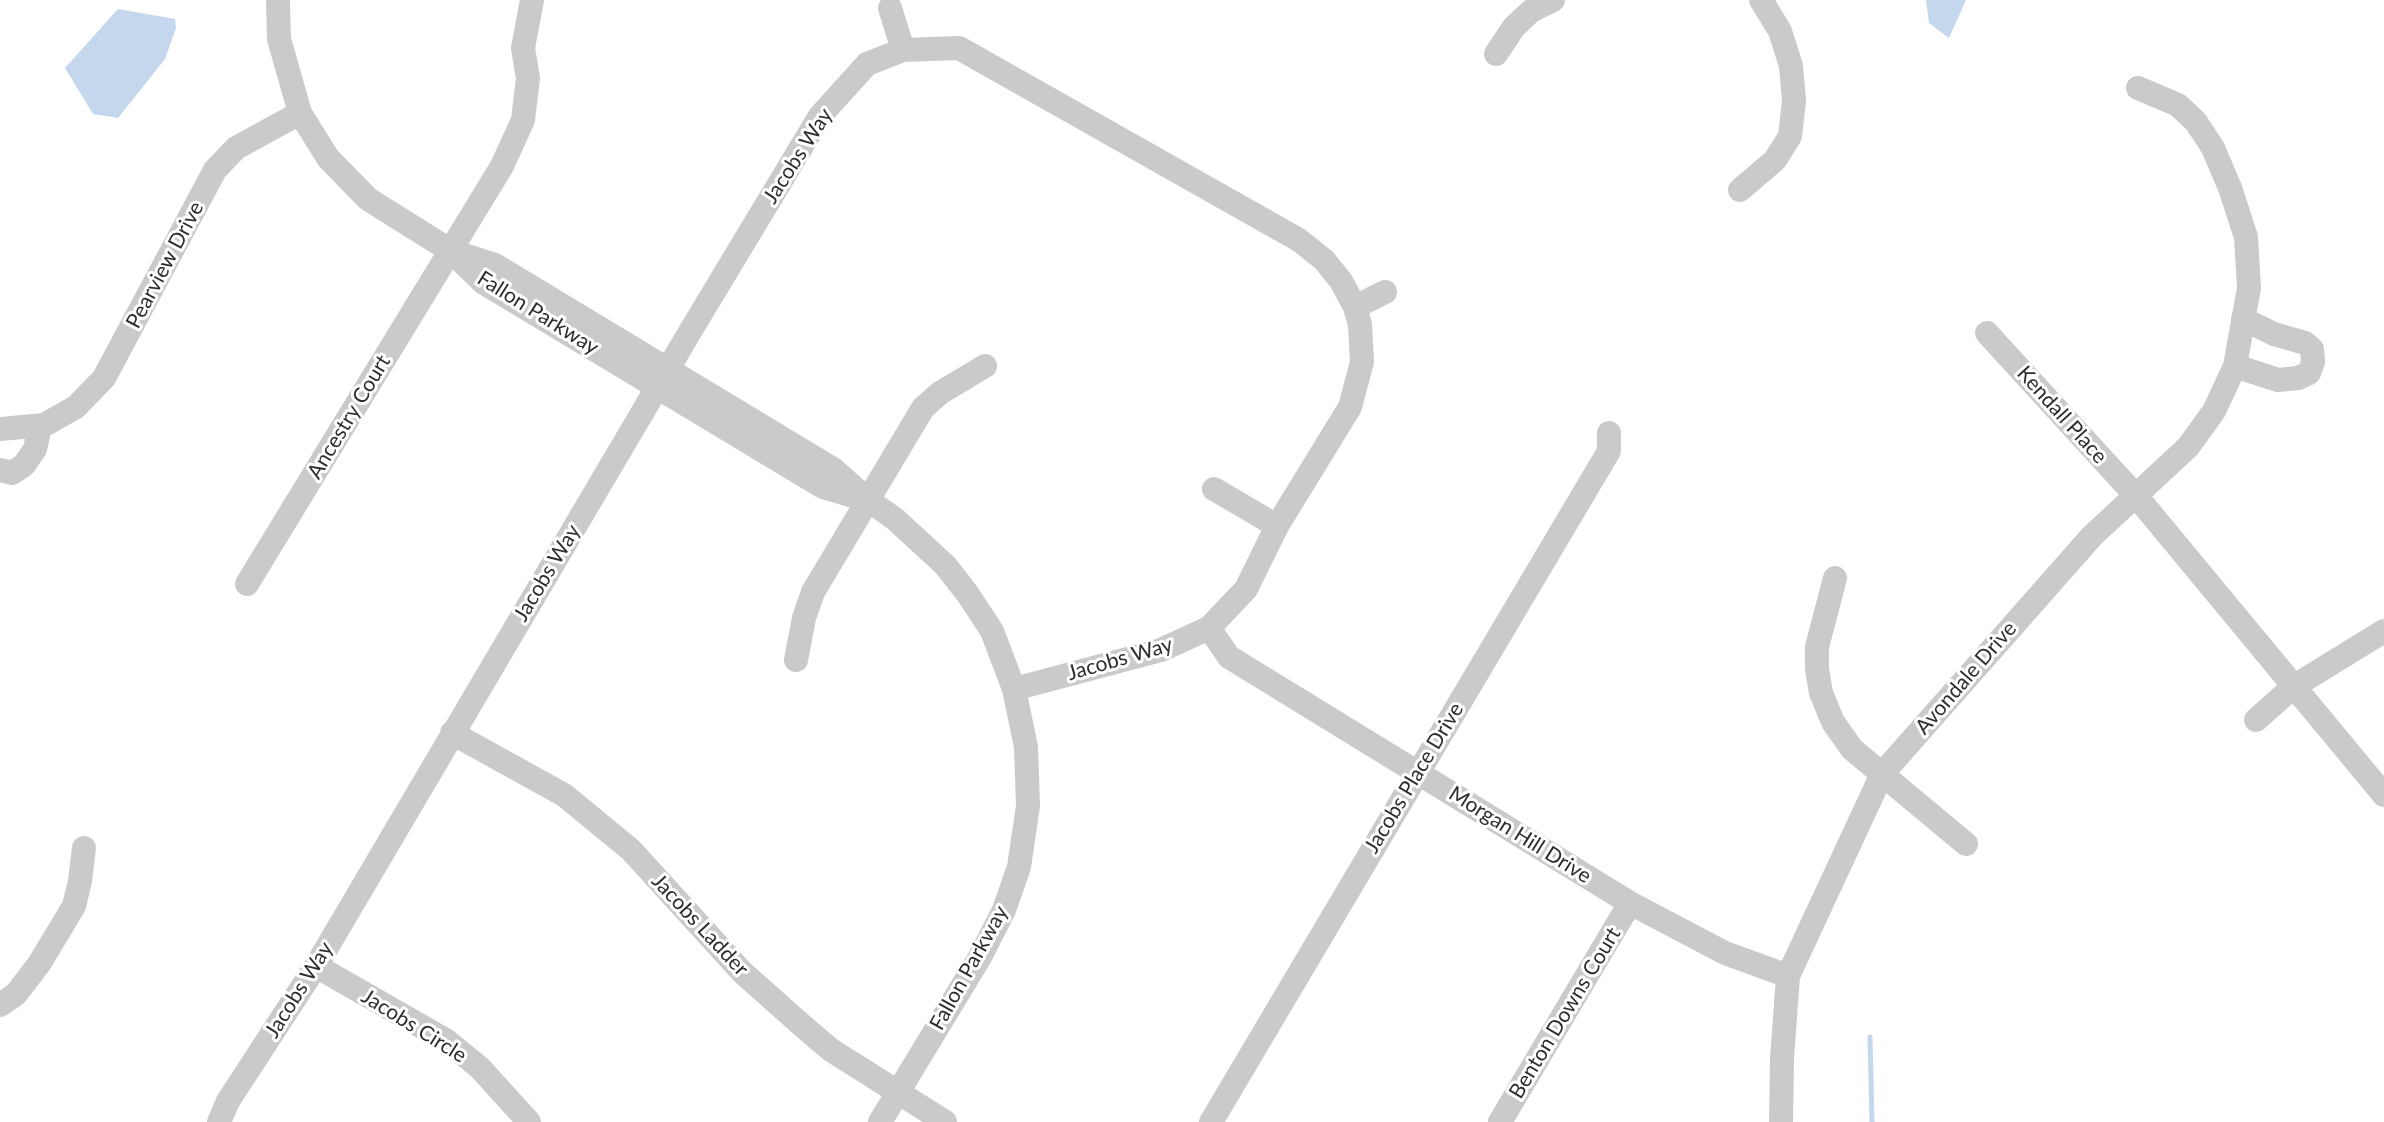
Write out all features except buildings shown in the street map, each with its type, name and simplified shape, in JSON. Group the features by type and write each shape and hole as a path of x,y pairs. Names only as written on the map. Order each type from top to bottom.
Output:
{"street":[{"name":"Fallon Parkway","path":"278,0 279,39 300,113 328,159 368,198 451,251 484,283 662,378 824,487 867,500 895,519 945,565 993,632 1014,689 1026,747 1028,806 1019,867 1004,910 980,957 880,1122"},
{"name":"Ancestry Court","path":"247,584 502,166 523,120 528,78 523,48 532,0"},
{"path":"1496,54 1515,27 1532,11 1552,0"},
{"path":"1740,189 1775,160 1790,136 1794,101 1791,66 1780,31 1761,0"},
{"path":"890,8 903,50"},
{"name":"Jacobs Way","path":"219,1122 228,1101 316,966 662,378 820,116 867,64 903,50 959,48 1289,234 1324,260 1341,281 1355,307 1360,325 1362,362 1350,407 1277,526 1246,589 1209,628 1161,650 1014,689"},
{"name":"Avondale Drive","path":"1781,1122 1782,1059 1788,976 1882,774 2092,536 2188,447 2214,411 2235,366 2249,288 2246,237 2230,188 2213,148 2196,122 2178,105 2138,88"},
{"name":"Pearview Drive","path":"0,429 40,427 76,407 104,378 215,170 236,148 300,113"},
{"path":"1355,307 1385,292"},
{"path":"2235,366 2278,380 2298,378 2308,373 2313,362 2312,349 2305,342 2274,334 2243,319"},
{"name":"Kendall Place","path":"1987,333 2137,496"},
{"path":"796,660 804,618 813,592 923,408 940,393 985,366"},
{"path":"0,470 12,473 24,465 35,449 40,427"},
{"name":"Jacobs Place Drive","path":"1211,1122 1609,451 1608,434"},
{"path":"1214,489 1277,526"},
{"path":"2137,496 2384,795"},
{"path":"1835,578 1816,647 1821,693 1833,722 1852,749 1966,844"},
{"name":"Morgan Hill Drive","path":"1209,628 1229,657 1630,903 1725,953 1788,976"},
{"path":"2256,720 2293,687 2384,631"},
{"name":"Jacobs Ladder","path":"452,733 564,795 631,850 742,972 789,1014 831,1050 945,1122"},
{"path":"0,1005 16,994 39,964 74,906 84,848"},
{"name":"Benton Downs Court","path":"1500,1122 1630,903"},
{"name":"Jacobs Circle","path":"316,966 447,1041 480,1068 529,1122"}],"water":[{"path":"1926,0 1966,0 1949,38 1929,23"},
{"path":"118,9 175,19 176,28 165,59 118,118 93,114 65,68"}],"waterway":[{"path":"1870,1037 1872,1122"}]}
